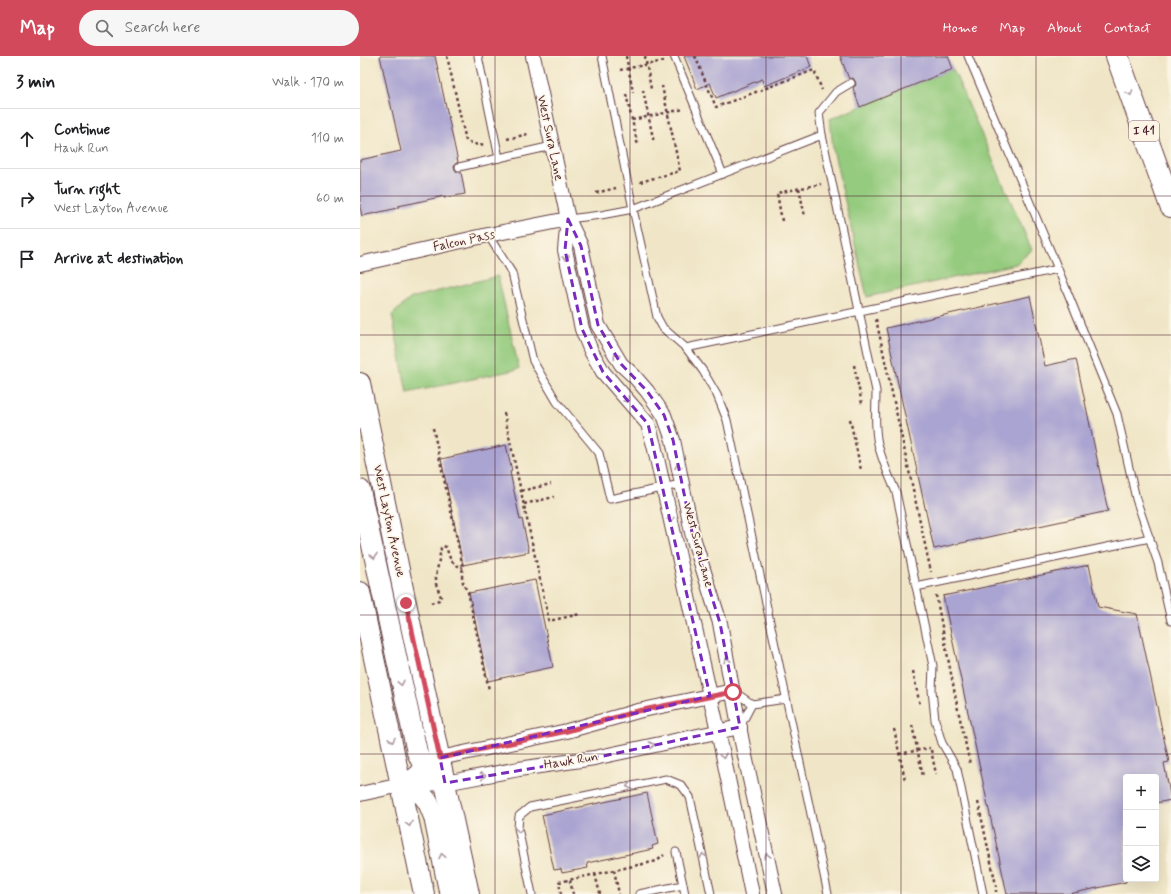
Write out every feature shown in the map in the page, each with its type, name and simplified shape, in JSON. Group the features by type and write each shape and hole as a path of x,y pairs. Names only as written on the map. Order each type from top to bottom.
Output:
{"highway":[{"name":"I 41","path":"1117,56 1171,206"}],"main road":[{"name":"West Layton Avenue","path":"360,383 432,762 445,783 470,894"},
{"path":"360,490 417,752 432,762"},
{"path":"360,592 424,894"},
{"path":"401,785 420,792 428,802 434,817 448,886 451,894"}],"street":[{"name":"West Sura Lane","path":"533,56 568,219 581,246 598,325 621,364 647,391 664,415 673,440 693,537 720,624 775,894"},
{"name":"West Sura Lane","path":"568,219 565,250 582,329 591,351 603,372 648,424 654,444 718,731 752,894"},
{"name":"Falcon Pass","path":"360,264 488,235 568,219"},
{"path":"401,785 432,762 567,731 638,711 733,692"},
{"name":"Hawk Run","path":"360,794 401,785 445,783 519,769 594,758 740,726"}],"lane":[{"path":"478,56 499,158"},
{"path":"602,56 632,209 657,317 663,328 686,348 703,371 717,395 727,420 828,894"},
{"path":"674,56 722,174"},
{"path":"968,56 1058,269 1117,414 1136,499 1158,563 1171,621"},
{"path":"851,83 836,92 820,113 822,135 876,391 876,426 878,443 896,492 933,666 932,690 935,718 942,743 957,769 983,894"},
{"path":"568,219 632,209 822,135"},
{"path":"460,166 552,146"},
{"path":"488,235 512,273 533,361 557,402 599,453 610,499 681,484"},
{"path":"686,348 1058,269"},
{"path":"916,587 1150,538"},
{"path":"733,692 752,704 786,699"},
{"path":"740,726 752,704"},
{"path":"532,894 518,828 518,816 530,807 666,779 681,785 690,797 712,894"},
{"path":"676,852 685,894"},
{"path":"639,894 683,885"}],"path":[{"path":"447,56 466,141 478,145 482,144"},
{"path":"626,56 633,92"},
{"path":"644,56 651,89"},
{"path":"620,70 663,61 674,56"},
{"path":"696,56 716,107 814,70 822,90"},
{"path":"639,182 680,171 662,86"},
{"path":"643,90 654,143"},
{"path":"626,94 638,146"},
{"path":"632,120 681,110 712,97"},
{"path":"506,139 528,134"},
{"path":"782,221 777,193 831,182"},
{"path":"596,193 617,188"},
{"path":"799,188 805,216"},
{"path":"874,308 934,584 970,764"},
{"path":"854,365 863,409"},
{"path":"504,413 549,622 580,614"},
{"path":"850,419 861,470"},
{"path":"433,428 463,567 461,579 468,592 489,690"},
{"path":"521,490 551,484"},
{"path":"524,504 554,497"},
{"path":"432,603 439,600 441,597 436,584 436,577 441,548 443,546 446,547 451,561 461,568 463,567"},
{"path":"913,672 920,708"},
{"path":"912,725 923,776"},
{"path":"894,729 905,780"},
{"path":"899,754 930,748"},
{"path":"978,801 996,885 996,894"},
{"path":"561,894 559,882 657,861 664,855 676,852"},
{"path":"614,870 619,894"},
{"path":"595,874 600,894"},
{"path":"570,880 573,894"}],"highlighted area":[{"path":"568,219 581,246 598,325 621,364 647,391 664,415 673,440 693,537 720,623 740,727 594,758 445,783 440,758 710,696 648,424 603,372 582,329 565,250"}],"green space":[{"path":"953,69 1032,250 1016,264 867,297 833,149 830,119"},
{"path":"498,276 519,369 407,393 392,315 411,298"}],"building":[{"path":"380,56 435,56 458,162 455,164 454,168 457,172 461,172 465,194 444,198 444,196 362,216 360,207 360,160 401,151"},
{"path":"684,56 807,56 811,67 764,86 762,79 716,98 710,83 697,89"},
{"path":"840,56 948,56 953,69 860,107 853,88 856,85 855,81 853,78 849,79"},
{"path":"1030,296 1045,366 1076,359 1108,511 934,549 886,328"},
{"path":"506,445 520,520 522,519 529,552 463,565 441,459"},
{"path":"1089,565 1098,607 1137,614 1169,762 1164,763 1171,800 1159,802 1159,774 1123,774 1123,882 1126,882 1069,894 1007,894 943,596"},
{"path":"535,580 553,667 488,681 469,593"},
{"path":"647,793 658,844 652,846 653,849 587,863 588,868 562,873 561,869 554,870 542,815"}],"route":[{"path":"406,603 440,758 567,731 638,711 733,692"}]}
